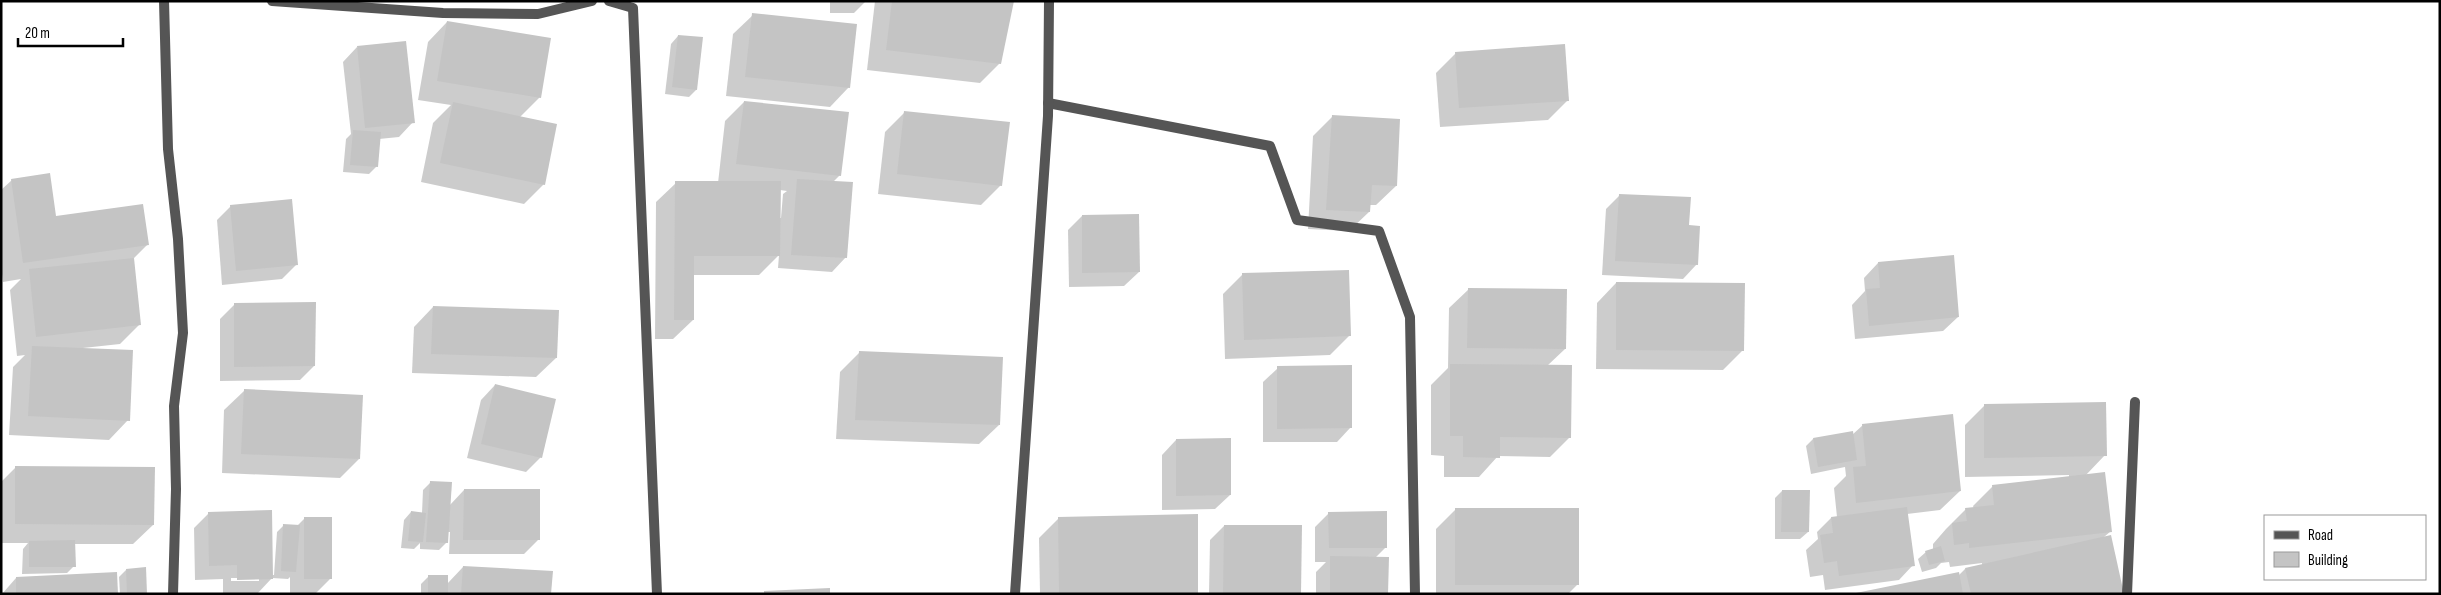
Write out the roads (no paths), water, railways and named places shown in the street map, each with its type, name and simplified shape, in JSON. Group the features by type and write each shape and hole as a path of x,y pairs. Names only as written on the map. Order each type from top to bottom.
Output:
{"street":[{"path":"164,1 168,149 178,239 183,333 174,406 176,489 173,594"},
{"path":"272,1 442,14 538,14 592,1"},
{"path":"609,1 633,8 657,594"},
{"path":"1015,594 1048,103 1049,1"},
{"path":"1048,103 1270,146 1297,220 1379,231 1410,317 1415,594"},
{"path":"2127,594 2135,402"}]}
